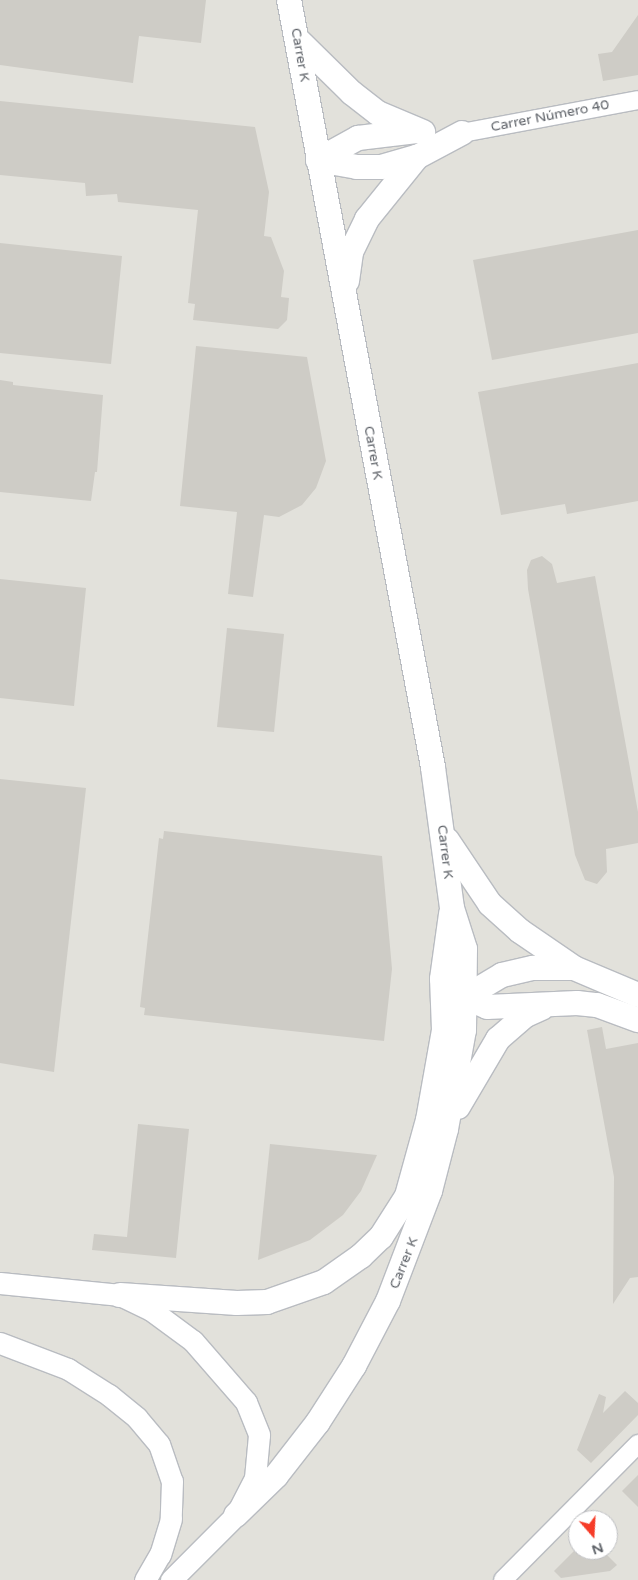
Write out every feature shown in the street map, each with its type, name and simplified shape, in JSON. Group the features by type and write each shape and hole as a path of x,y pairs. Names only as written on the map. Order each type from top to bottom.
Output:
{"main road":[{"name":"Carrer K","path":"236,1515 276,1476 313,1428 372,1335 416,1233 446,1129 459,1063 465,997 465,949 452,908 443,834 289,0"},
{"path":"297,39 352,93 378,113 423,132"},
{"path":"318,160 358,138 402,131 462,133"},
{"path":"318,160 357,167 381,167 417,157 462,133"},
{"path":"345,300 351,252 367,219 417,157"},
{"path":"443,834 490,904 520,932 574,968 638,995"},
{"name":"Carrer K","path":"120,1295 267,1302 324,1282 362,1256 381,1237 407,1196 428,1120 444,1030 442,979 452,908"},
{"path":"447,948 457,986 465,997 487,1007 505,1009 561,1003 597,1006 638,1020"},
{"path":"444,1030 465,997 502,975 519,970 574,968"},
{"path":"446,1129 484,1058 502,1034 526,1015 561,1003"}],"street":[{"name":"Carrer Número 40","path":"462,133 638,100"},
{"path":"0,1283 120,1295 172,1322 193,1341 246,1402 260,1447 255,1478 236,1515 171,1580"},
{"path":"0,1343 68,1369 137,1418 159,1444 172,1481 171,1519 160,1554 145,1580"},
{"path":"503,1580 638,1444"}],"shaded area":[{"path":"0,0 638,0 638,1580 0,1580"}],"building":[{"path":"0,0 206,0 201,43 139,36 133,83 0,65"},
{"path":"638,15 638,75 603,81 598,54 612,52"},
{"path":"0,101 255,127 269,192 264,236 271,237 284,271 281,297 289,298 287,320 278,329 193,320 195,304 188,303 198,210 118,202 117,194 86,196 85,183 0,175"},
{"path":"638,230 638,333 492,360 473,260"},
{"path":"0,243 122,256 111,364 0,353"},
{"path":"196,346 307,357 326,461 316,488 302,505 279,517 264,515 253,597 228,594 237,512 180,506"},
{"path":"638,363 638,501 567,514 565,504 501,515 478,392"},
{"path":"0,380 13,382 13,385 103,395 97,472 95,472 91,501 0,492"},
{"path":"542,556 552,564 557,583 595,576 638,812 638,843 606,849 607,872 597,884 585,880 575,855 528,589 527,570 531,560"},
{"path":"0,579 86,588 74,706 0,698"},
{"path":"227,628 284,634 274,732 217,727"},
{"path":"0,779 86,788 54,1072 0,1063"},
{"path":"164,831 382,856 392,969 384,1041 144,1015 145,1008 140,1007 159,838 163,839"},
{"path":"602,1027 606,1049 638,1043 638,1277 630,1278 613,1304 614,1177 587,1030"},
{"path":"138,1124 189,1129 176,1258 92,1250 94,1234 127,1237"},
{"path":"270,1144 377,1155 361,1191 343,1215 310,1240 258,1260"},
{"path":"625,1391 638,1403 638,1415 591,1463 577,1450 599,1394 606,1397 603,1413"},
{"path":"638,1475 638,1507 622,1491"},
{"path":"568,1557 568,1560 612,1560 617,1565 610,1571 561,1578 554,1571"}]}
